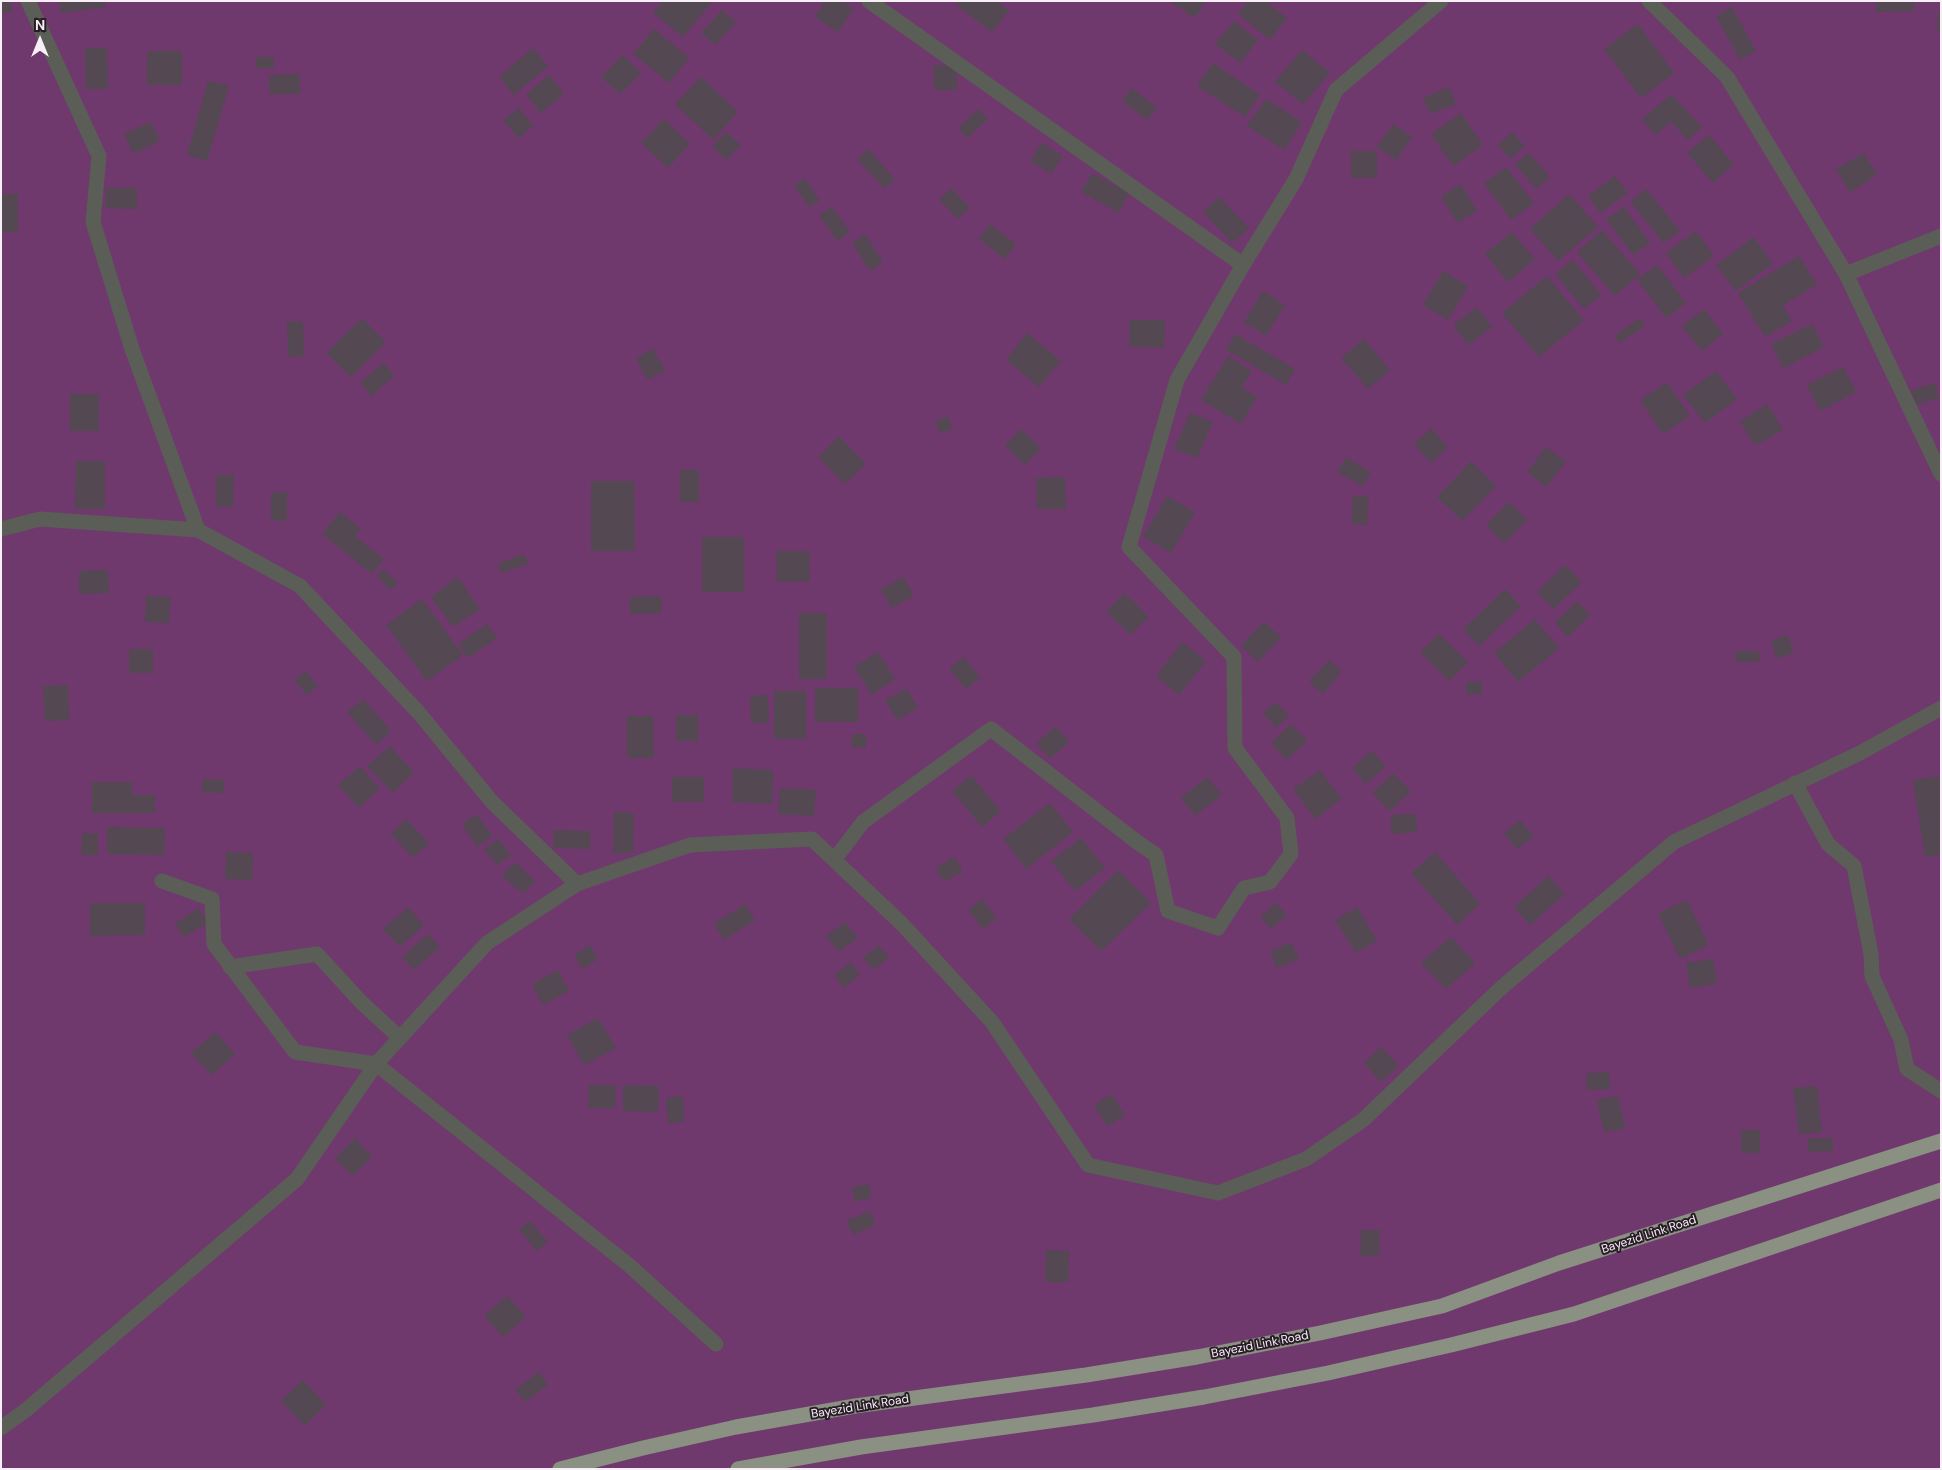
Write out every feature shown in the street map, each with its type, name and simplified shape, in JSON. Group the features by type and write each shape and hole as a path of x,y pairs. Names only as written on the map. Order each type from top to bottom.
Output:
{"main road":[{"name":"Bayezid Link Road","path":"560,1469 736,1427 855,1406 1086,1375 1197,1357 1320,1333 1442,1306 1559,1263 1941,1142"},
{"path":"738,1469 861,1447 1092,1416 1204,1397 1328,1373 1451,1345 1574,1314 1941,1190"}],"street":[{"path":"28,1 99,156 93,222 132,349 198,530"},
{"path":"869,1 1243,265"},
{"path":"834,860 863,822 991,729 1137,842 1156,854 1168,911 1218,928 1244,888 1270,882 1291,854 1287,818 1235,748 1234,657 1129,547 1177,380 1243,265 1296,179 1336,90 1441,1"},
{"path":"1649,1 1728,77 1846,274 1941,474"},
{"path":"1846,274 1941,236"},
{"path":"1,529 40,519 198,530 300,586 419,713 492,802 577,884"},
{"path":"1,1428 26,1410 297,1179 376,1064 487,943 577,884 690,845 812,839 902,924 992,1022 1088,1165 1218,1193 1306,1159 1363,1120 1501,988 1674,842 1860,753 1941,708"},
{"path":"1795,783 1828,844 1854,866 1871,954 1872,976 1901,1040 1907,1069 1941,1091"},
{"path":"162,881 212,899 214,944 295,1052 376,1064 630,1266 716,1344"},
{"path":"230,967 317,954 361,1002 400,1038"}],"shaded area":[{"path":"1,1 1941,1 1941,1469 1,1469"}],"building":[{"path":"1,1 10,1 13,11 1,14"},
{"path":"59,1 105,1 106,7 61,13"},
{"path":"663,1 713,1 683,37 653,13"},
{"path":"825,1 842,1 853,9 838,32 815,17"},
{"path":"959,1 997,1 1009,10 992,32 956,5"},
{"path":"1169,1 1205,1 1195,18"},
{"path":"1248,1 1266,1 1287,18 1270,40 1238,14"},
{"path":"1876,1 1914,1 1914,11 1876,12"},
{"path":"1732,7 1756,51 1740,60 1716,16"},
{"path":"722,10 736,22 715,45 701,33"},
{"path":"1938,11 1941,12 1941,31 1937,31"},
{"path":"1234,21 1258,40 1240,63 1215,44"},
{"path":"1638,24 1674,73 1641,98 1604,49"},
{"path":"654,29 689,58 669,83 633,54"},
{"path":"85,48 107,48 108,89 86,89"},
{"path":"533,48 548,66 514,95 499,77"},
{"path":"1302,50 1330,73 1303,104 1275,82"},
{"path":"147,51 182,51 182,85 147,85"},
{"path":"623,55 641,73 620,94 601,77"},
{"path":"256,57 274,57 274,68 256,68"},
{"path":"1213,63 1260,95 1245,117 1197,86"},
{"path":"934,65 957,66 957,90 934,90"},
{"path":"300,74 300,94 269,94 269,75"},
{"path":"549,75 564,94 541,113 526,94"},
{"path":"701,77 738,112 713,140 675,104"},
{"path":"208,81 229,86 207,161 187,155"},
{"path":"1449,87 1456,104 1430,114 1423,98"},
{"path":"1132,88 1157,108 1147,120 1122,101"},
{"path":"1671,94 1702,127 1688,140 1671,122 1656,135 1642,120"},
{"path":"1266,99 1302,122 1284,150 1247,126"},
{"path":"519,108 533,126 518,138 503,120"},
{"path":"978,109 988,119 967,138 958,128"},
{"path":"1461,113 1483,145 1453,166 1431,134"},
{"path":"664,119 690,144 668,168 641,143"},
{"path":"151,122 160,141 133,154 124,134"},
{"path":"1393,124 1412,137 1396,160 1377,147"},
{"path":"726,132 741,145 726,160 712,146"},
{"path":"1512,132 1525,146 1510,159 1498,145"},
{"path":"1709,135 1734,164 1713,183 1687,153"},
{"path":"1041,143 1063,156 1051,174 1030,161"},
{"path":"868,149 895,179 885,189 857,159"},
{"path":"1351,151 1377,151 1377,178 1351,178"},
{"path":"1529,153 1550,177 1536,189 1515,164"},
{"path":"1864,153 1877,175 1850,192 1836,169"},
{"path":"1506,167 1534,203 1511,220 1484,183"},
{"path":"1092,173 1129,193 1119,213 1081,192"},
{"path":"1615,176 1628,193 1600,213 1588,196"},
{"path":"805,178 820,200 809,207 794,186"},
{"path":"1461,184 1477,211 1457,223 1441,196"},
{"path":"106,188 137,188 137,209 105,208"},
{"path":"951,188 970,208 958,219 939,199"},
{"path":"1646,189 1680,231 1663,243 1631,202"},
{"path":"1,194 18,194 18,232 1,232"},
{"path":"1569,194 1598,227 1558,261 1530,229"},
{"path":"1219,197 1249,228 1232,243 1203,212"},
{"path":"832,207 850,232 837,241 819,215"},
{"path":"1624,207 1650,243 1633,255 1606,219"},
{"path":"990,224 1016,244 1005,259 979,239"},
{"path":"1602,230 1640,274 1615,296 1577,252"},
{"path":"1696,231 1714,256 1684,278 1666,253"},
{"path":"1512,232 1535,259 1508,282 1485,254"},
{"path":"865,234 883,262 870,271 852,243"},
{"path":"1754,237 1773,264 1735,291 1716,265"},
{"path":"1799,256 1817,285 1783,305 1792,321 1765,337 1738,293"},
{"path":"1573,260 1601,295 1584,309 1555,274"},
{"path":"1657,265 1686,303 1666,318 1637,279"},
{"path":"1443,271 1468,286 1448,320 1423,305"},
{"path":"1547,276 1584,320 1539,357 1502,313"},
{"path":"1263,291 1285,305 1266,336 1244,322"},
{"path":"1477,307 1492,327 1468,345 1453,325"},
{"path":"1704,309 1723,334 1702,351 1682,326"},
{"path":"362,318 386,342 351,377 326,353"},
{"path":"1640,318 1645,326 1619,343 1614,336"},
{"path":"1130,320 1165,320 1164,348 1129,347"},
{"path":"303,321 304,356 288,357 287,322"},
{"path":"1812,324 1824,347 1783,368 1771,344"},
{"path":"1027,333 1061,361 1039,387 1006,360"},
{"path":"1235,334 1295,369 1286,385 1226,350"},
{"path":"1364,339 1390,370 1368,389 1341,358"},
{"path":"653,349 665,370 647,380 636,358"},
{"path":"1228,356 1252,371 1242,388 1257,397 1241,424 1201,400"},
{"path":"384,363 394,376 371,396 360,382"},
{"path":"1843,367 1856,392 1820,411 1807,385"},
{"path":"1716,371 1737,399 1705,423 1683,395"},
{"path":"1667,382 1690,416 1663,434 1640,400"},
{"path":"1935,383 1939,398 1916,405 1911,390"},
{"path":"70,394 99,394 99,431 70,431"},
{"path":"1768,404 1783,430 1755,446 1740,421"},
{"path":"1190,413 1213,422 1197,458 1174,449"},
{"path":"947,416 953,428 941,434 935,422"},
{"path":"1431,428 1448,447 1431,463 1414,444"},
{"path":"1021,429 1041,448 1025,465 1005,446"},
{"path":"839,436 866,464 845,484 818,457"},
{"path":"1546,447 1566,462 1546,487 1527,472"},
{"path":"1346,457 1371,472 1363,486 1337,472"},
{"path":"76,461 105,461 105,509 75,509"},
{"path":"1471,461 1496,486 1462,521 1437,497"},
{"path":"680,470 699,470 699,502 680,502"},
{"path":"216,475 234,475 233,507 216,507"},
{"path":"1065,477 1066,509 1037,509 1036,478"},
{"path":"591,481 634,481 635,551 591,551"},
{"path":"271,492 287,492 287,521 271,520"},
{"path":"1167,496 1195,512 1171,553 1143,537"},
{"path":"1353,496 1369,497 1367,525 1351,524"},
{"path":"1509,502 1527,520 1504,543 1486,525"},
{"path":"340,512 361,529 355,536 384,559 372,574 322,534"},
{"path":"702,537 744,537 744,592 702,592"},
{"path":"776,551 809,551 810,581 777,582"},
{"path":"525,554 528,564 501,573 498,563"},
{"path":"1565,565 1582,582 1554,609 1537,592"},
{"path":"383,569 398,583 391,590 376,576"},
{"path":"108,570 109,593 79,594 79,571"},
{"path":"458,577 480,609 453,627 431,597"},
{"path":"904,577 914,596 891,608 881,589"},
{"path":"1505,589 1521,606 1479,646 1463,629"},
{"path":"1125,593 1149,617 1130,635 1106,611"},
{"path":"146,596 171,597 169,623 145,622"},
{"path":"661,596 662,613 630,614 630,597"},
{"path":"422,599 463,655 427,681 386,625"},
{"path":"1577,601 1590,615 1568,637 1555,623"},
{"path":"799,613 827,613 827,679 799,679"},
{"path":"1535,619 1559,648 1518,682 1494,653"},
{"path":"1264,621 1281,637 1258,662 1241,646"},
{"path":"487,624 497,638 468,658 458,644"},
{"path":"1439,634 1468,662 1449,681 1420,652"},
{"path":"1788,635 1794,653 1776,658 1771,640"},
{"path":"1182,642 1206,661 1179,695 1156,676"},
{"path":"129,649 153,649 153,673 129,673"},
{"path":"1735,651 1759,651 1759,662 1735,662"},
{"path":"878,652 895,679 872,695 854,667"},
{"path":"964,657 980,678 966,689 949,669"},
{"path":"1329,660 1342,671 1323,694 1309,682"},
{"path":"306,671 318,686 307,695 294,680"},
{"path":"1481,681 1482,694 1467,695 1466,682"},
{"path":"68,685 69,720 45,721 43,686"},
{"path":"815,688 858,688 858,722 815,722"},
{"path":"907,689 918,708 897,720 885,700"},
{"path":"774,691 806,691 806,739 774,739"},
{"path":"768,695 769,723 751,723 750,696"},
{"path":"363,699 391,731 376,745 347,712"},
{"path":"1276,702 1289,716 1276,728 1263,713"},
{"path":"676,715 698,715 698,741 676,741"},
{"path":"627,716 653,716 654,758 627,758"},
{"path":"1291,724 1307,741 1286,760 1271,743"},
{"path":"1056,726 1069,742 1050,759 1036,743"},
{"path":"852,734 866,734 866,748 851,747"},
{"path":"390,746 414,772 393,793 367,766"},
{"path":"1372,751 1386,767 1365,784 1352,768"},
{"path":"360,766 380,788 359,808 338,785"},
{"path":"733,768 773,770 772,804 732,802"},
{"path":"1320,770 1342,799 1315,819 1293,789"},
{"path":"1393,773 1411,791 1390,811 1372,793"},
{"path":"971,775 1001,811 982,827 952,791"},
{"path":"1941,776 1941,855 1925,857 1913,780"},
{"path":"672,777 704,777 704,802 672,802"},
{"path":"1207,777 1222,795 1195,816 1181,798"},
{"path":"202,779 224,780 224,793 202,792"},
{"path":"92,782 132,782 132,795 155,795 155,813 92,813"},
{"path":"780,788 816,790 814,816 778,814"},
{"path":"1050,803 1073,832 1026,869 1003,839"},
{"path":"614,812 634,813 633,853 613,853"},
{"path":"477,814 492,836 477,847 462,824"},
{"path":"1416,814 1417,832 1391,834 1391,815"},
{"path":"406,819 429,843 413,858 391,834"},
{"path":"1520,820 1534,836 1517,849 1504,833"},
{"path":"107,827 165,828 164,855 107,854"},
{"path":"554,830 590,831 590,849 553,848"},
{"path":"82,833 98,834 98,855 81,855"},
{"path":"1081,838 1105,868 1075,891 1051,861"},
{"path":"498,839 511,855 497,865 484,849"},
{"path":"226,852 253,853 252,880 225,879"},
{"path":"1435,852 1480,904 1457,925 1411,873"},
{"path":"955,857 963,871 944,882 936,868"},
{"path":"515,862 535,881 523,894 502,876"},
{"path":"1118,870 1151,903 1101,951 1069,919"},
{"path":"1548,876 1565,894 1530,925 1514,907"},
{"path":"982,899 997,918 983,929 968,910"},
{"path":"1687,900 1709,945 1680,959 1658,913"},
{"path":"90,903 145,903 145,935 90,936"},
{"path":"1276,903 1287,915 1271,929 1260,917"},
{"path":"745,904 755,920 724,940 714,924"},
{"path":"408,907 424,925 400,947 383,929"},
{"path":"1357,907 1377,941 1356,953 1335,920"},
{"path":"199,908 207,923 183,937 175,923"},
{"path":"845,922 858,938 839,952 826,936"},
{"path":"428,934 440,947 414,970 402,957"},
{"path":"1451,937 1475,963 1446,989 1421,963"},
{"path":"1291,942 1299,959 1277,968 1270,952"},
{"path":"590,945 598,959 582,969 574,955"},
{"path":"878,945 889,957 874,970 863,958"},
{"path":"1713,959 1717,984 1690,988 1686,963"},
{"path":"851,962 860,975 844,988 834,975"},
{"path":"558,970 569,991 543,1005 532,984"},
{"path":"598,1018 616,1048 584,1065 567,1035"},
{"path":"215,1032 235,1054 212,1075 191,1053"},
{"path":"1381,1047 1399,1066 1381,1082 1364,1063"},
{"path":"1609,1072 1610,1089 1587,1090 1586,1073"},
{"path":"589,1085 616,1085 615,1108 588,1108"},
{"path":"623,1085 659,1086 658,1112 623,1111"},
{"path":"1817,1086 1822,1132 1799,1134 1793,1088"},
{"path":"1112,1094 1125,1116 1107,1126 1094,1105"},
{"path":"683,1096 684,1122 668,1123 666,1098"},
{"path":"1618,1096 1625,1128 1604,1132 1597,1100"},
{"path":"1741,1130 1760,1130 1760,1153 1741,1153"},
{"path":"355,1138 372,1157 352,1176 335,1158"},
{"path":"1808,1138 1833,1138 1833,1151 1808,1152"},
{"path":"869,1184 871,1198 854,1201 852,1187"},
{"path":"870,1211 875,1225 853,1235 846,1221"},
{"path":"530,1221 548,1242 537,1251 519,1230"},
{"path":"1361,1230 1380,1230 1379,1256 1360,1256"},
{"path":"1046,1250 1069,1251 1068,1282 1045,1282"},
{"path":"507,1296 526,1317 503,1337 484,1316"},
{"path":"539,1372 548,1385 525,1402 515,1390"},
{"path":"303,1380 326,1405 305,1426 281,1401"}]}
